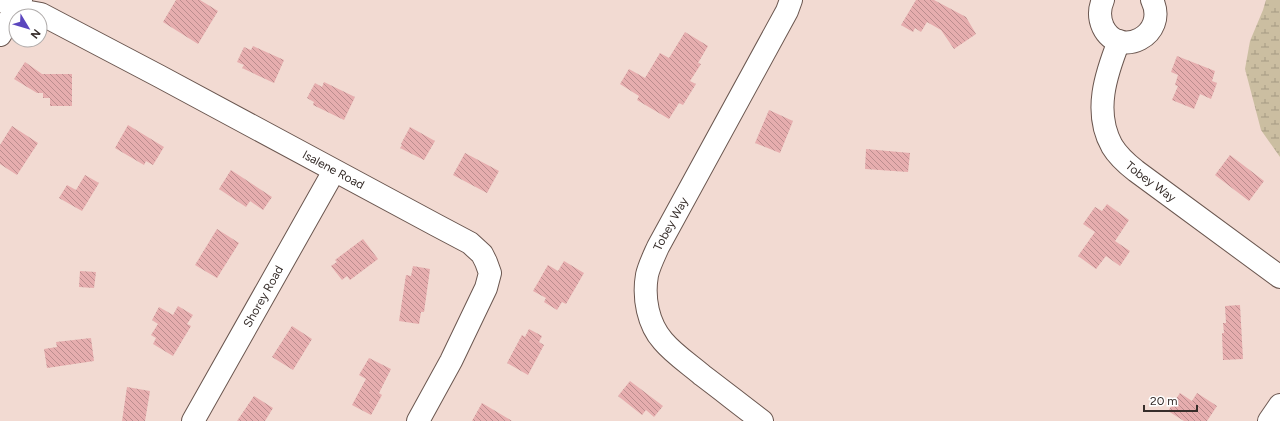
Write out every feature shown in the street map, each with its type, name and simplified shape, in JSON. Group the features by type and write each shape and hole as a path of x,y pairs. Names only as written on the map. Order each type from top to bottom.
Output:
{"street":[{"name":"Tobey Way","path":"762,421 682,360 662,341 654,329 649,316 645,288 647,274 658,247 787,11 791,0"},
{"path":"1103,0 1100,7 1100,19 1102,25 1108,35 1124,42 1136,41 1150,32 1156,15 1156,9 1152,0"},
{"path":"0,35 12,3"},
{"name":"Isalene Road","path":"12,3 24,11 41,14 159,76 470,243 482,254 490,274 486,288 451,361 418,421"},
{"name":"Tobey Way","path":"1119,41 1106,77 1103,103 1105,126 1113,147 1136,171 1280,277"},
{"name":"Shorey Road","path":"193,421 334,171"},
{"path":"1269,421 1280,405"}],"green space":[{"path":"1266,0 1280,0 1280,157 1261,130 1245,69 1250,41"}],"building":[{"path":"176,0 200,0 218,11 198,44 163,22"},
{"path":"916,0 934,0 966,17 976,34 954,49 941,30 927,22 921,32 915,28 913,32 901,25"},
{"path":"685,32 708,46 698,63 701,64 690,81 696,84 683,105 679,103 669,119 637,100 639,96 620,84 629,69 645,78 660,53 669,58"},
{"path":"253,46 284,60 274,83 242,68 244,65 237,62 244,47 251,50"},
{"path":"1177,56 1215,71 1212,81 1217,83 1211,99 1200,94 1194,109 1172,100 1178,86 1175,85 1178,75 1171,72"},
{"path":"25,62 42,74 72,74 72,106 50,106 50,98 43,98 43,93 37,93 14,79"},
{"path":"324,82 355,97 344,120 313,105 314,102 307,98 315,83 322,87"},
{"path":"769,110 793,121 780,153 755,143"},
{"path":"128,125 164,147 153,165 146,161 144,165 115,148"},
{"path":"12,126 38,143 17,175 0,164 0,145"},
{"path":"410,127 435,141 424,160 400,148"},
{"path":"866,149 910,153 908,172 865,169"},
{"path":"465,153 499,171 487,193 453,175"},
{"path":"1230,155 1264,181 1249,201 1215,175"},
{"path":"231,170 272,197 263,210 250,201 246,207 219,189"},
{"path":"85,175 99,183 82,211 59,198 67,185 76,190"},
{"path":"1107,204 1129,220 1115,241 1130,251 1120,266 1106,256 1096,269 1078,256 1095,232 1083,224 1095,207 1102,211"},
{"path":"217,229 239,243 217,278 195,265"},
{"path":"363,239 378,259 350,280 347,276 342,280 331,266 337,262 335,260"},
{"path":"564,261 584,273 566,304 562,302 557,310 544,302 546,298 533,291 548,265 558,271"},
{"path":"413,266 430,269 424,312 421,312 419,324 399,321 406,275 411,276"},
{"path":"80,271 96,272 94,288 79,287"},
{"path":"1240,305 1243,359 1223,360 1222,333 1224,333 1223,323 1226,323 1225,306"},
{"path":"178,306 193,315 187,324 191,326 173,356 153,344 156,338 151,335 158,324 152,320 159,307 173,315"},
{"path":"292,326 312,339 293,370 272,357"},
{"path":"529,329 542,336 539,342 544,345 528,375 507,363 522,335 525,337"},
{"path":"91,338 94,361 47,368 44,349 57,347 56,342"},
{"path":"369,358 391,369 379,393 382,395 371,415 352,405 366,379 359,375"},
{"path":"630,381 663,406 654,417 646,410 642,415 618,396"},
{"path":"127,387 150,391 145,421 122,421"},
{"path":"1180,393 1192,401 1197,393 1217,406 1207,421 1184,421 1168,411"},
{"path":"254,396 273,408 265,421 237,421"},
{"path":"482,403 512,421 472,421"}]}
